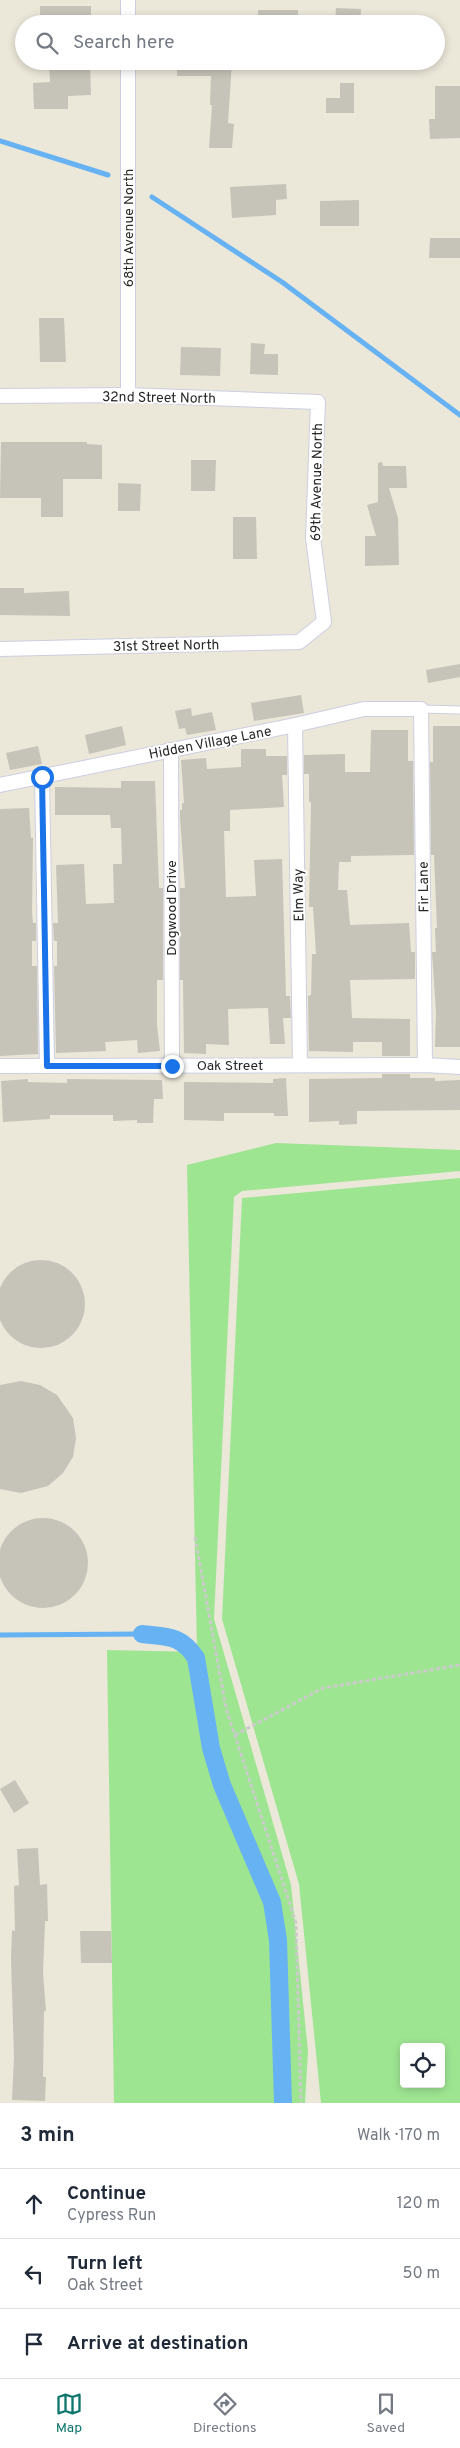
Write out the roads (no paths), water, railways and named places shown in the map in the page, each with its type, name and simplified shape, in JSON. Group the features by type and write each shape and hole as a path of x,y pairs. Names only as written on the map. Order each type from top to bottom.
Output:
{"street":[{"path":"128,0 128,15"},
{"name":"68th Avenue North","path":"128,70 128,395"},
{"name":"32nd Street North","path":"0,396 128,395 318,402"},
{"name":"69th Avenue North","path":"318,402 313,538 324,622"},
{"name":"31st Street North","path":"0,649 299,642 324,622"},
{"name":"Hidden Village Lane","path":"0,786 295,725 364,708 421,710"},
{"name":"Fir Lane","path":"421,710 425,1065"},
{"name":"Elm Way","path":"295,725 300,1065"},
{"name":"Dogwood Drive","path":"171,750 172,1066"},
{"path":"42,777 47,1066"},
{"name":"Oak Street","path":"0,1066 425,1065 460,1067"}],"lane":[{"path":"421,710 460,710"}],"waterway":[{"path":"0,141 108,175"},
{"path":"152,197 282,282 460,415"},
{"path":"0,1635 142,1634"},
{"path":"142,1634 173,1638 185,1645 196,1658 211,1748 222,1785 272,1902 278,1940 283,2103"}]}
